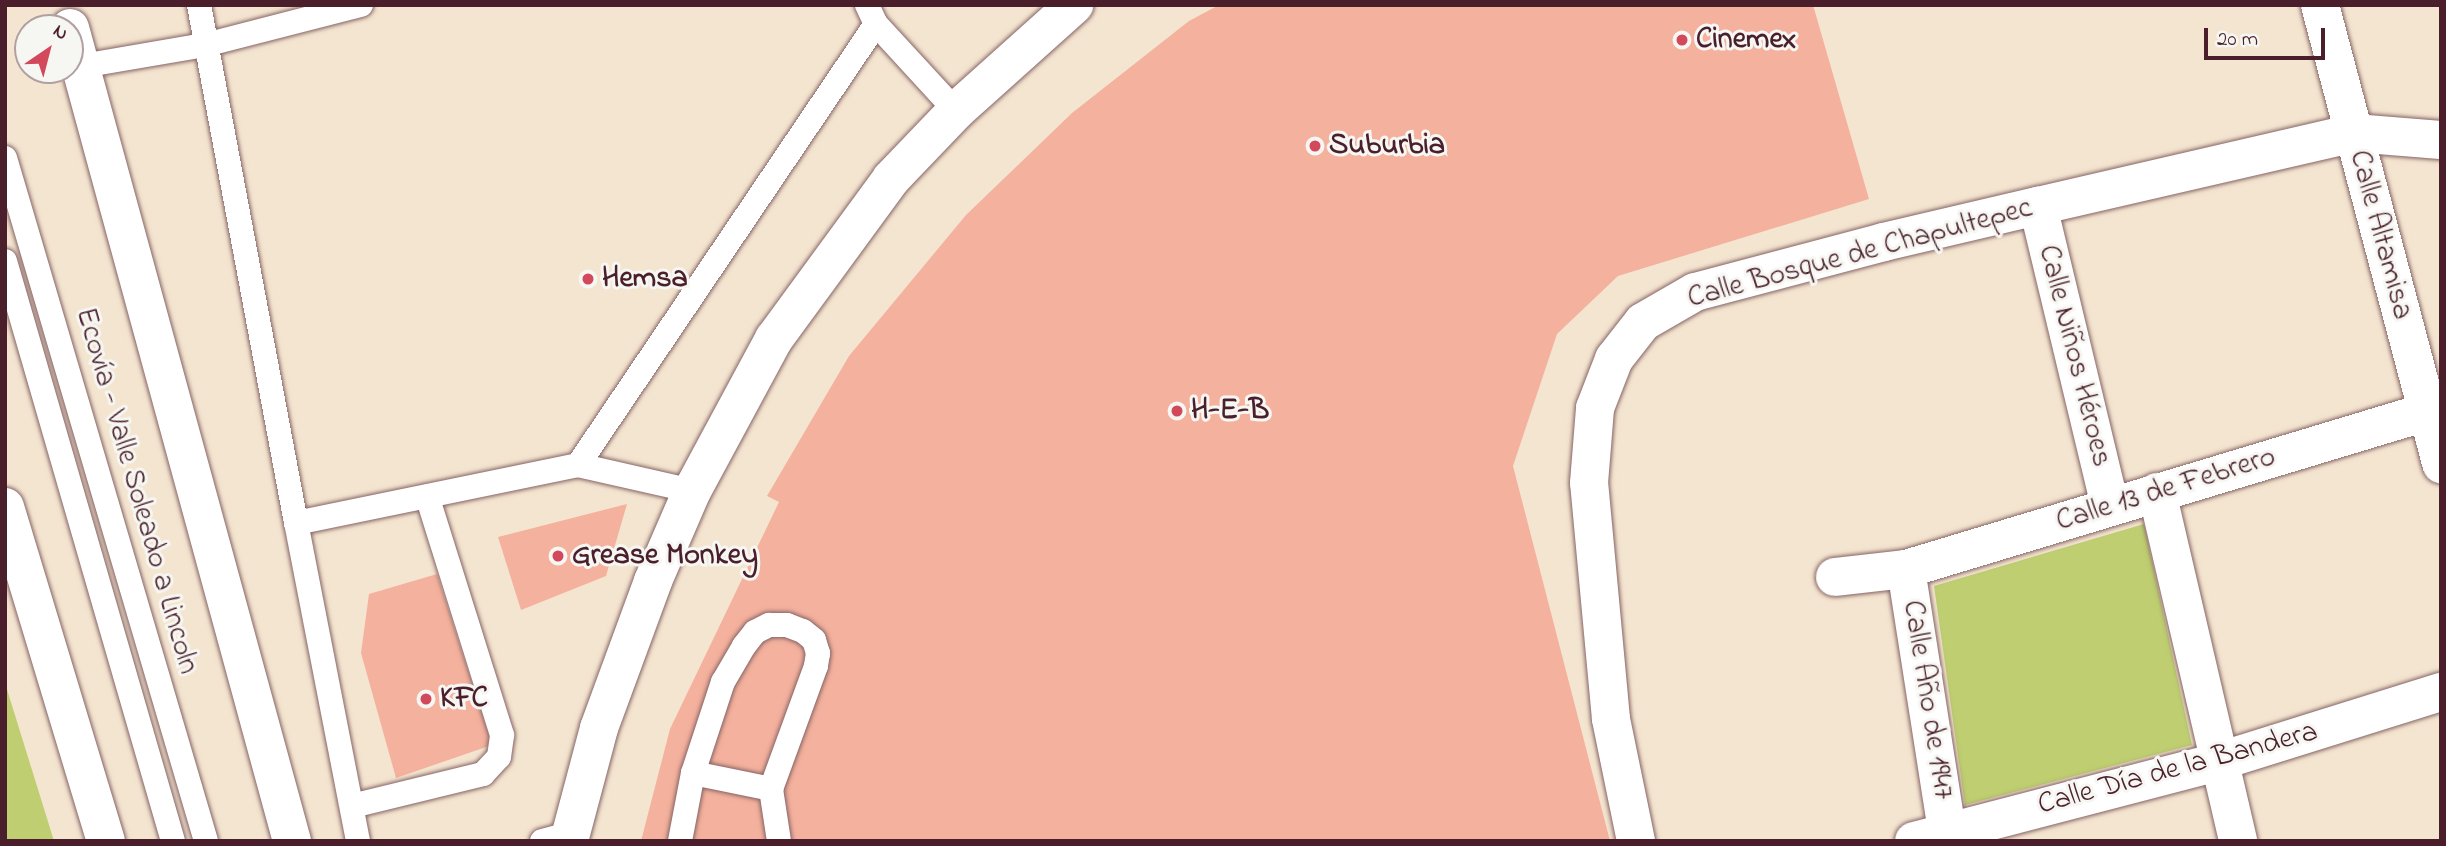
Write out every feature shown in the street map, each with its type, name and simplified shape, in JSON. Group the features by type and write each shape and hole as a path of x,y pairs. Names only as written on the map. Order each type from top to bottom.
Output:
{"street":[{"path":"561,838 653,581 692,491 774,339 891,179 956,111 1074,5"},
{"name":"Calle Altamisa","path":"2320,5 2441,464"},
{"path":"84,73 292,841"},
{"name":"Calle Bosque de Chapultepec","path":"1636,841 1611,719 1589,484 1595,408 1614,359 1643,322 1695,292 2038,205 2354,134 2441,140"},
{"name":"Calle Niños Héroes","path":"2038,205 2110,506"},
{"name":"Calle 13 de Febrero","path":"1835,577 1906,569 2426,412"},
{"path":"2157,492 2217,762 2238,841"},
{"path":"5,507 106,841"},
{"name":"Calle Año de 1947","path":"1906,569 1930,836"},
{"name":"Calle Día de la Bandera","path":"1930,836 2217,762 2441,692"}],"lane":[{"path":"199,5 358,841"},
{"path":"84,66 205,45 361,5"},
{"path":"578,465 871,15 956,111"},
{"name":"Ecovía - Valle Soleado a Lincoln","path":"5,159 206,841"},
{"path":"5,261 173,841"},
{"path":"296,523 578,465 692,491"},
{"path":"352,806 483,774 499,757 502,735 427,496"},
{"path":"680,841 693,773 723,682 755,632 769,625 787,625 803,631 814,640 818,653 816,666 771,789 779,841"},
{"path":"693,773 771,789"}],"green space":[{"path":"2144,524 2192,745 1965,805 1934,586"},
{"path":"5,683 54,841 5,841"}],"building":[{"name":"H-E-B","path":"1219,5 1813,5 1869,199 1618,276 1557,334 1513,466 1610,841 641,841 670,729 779,502 767,496 849,356 966,215 1072,113 1189,21"},
{"name":"Grease Monkey","path":"627,504 606,576 521,610 498,537"},
{"name":"KFC","path":"437,574 492,745 396,778 361,653 369,594"}],"place":[{"name":"Cinemex","path":"1682,40"},
{"name":"Suburbia","path":"1315,146"},
{"name":"Hemsa","path":"588,279"},
{"name":"H-E-B","path":"1177,411"},
{"name":"Grease Monkey","path":"558,556"},
{"name":"KFC","path":"426,699"}]}
